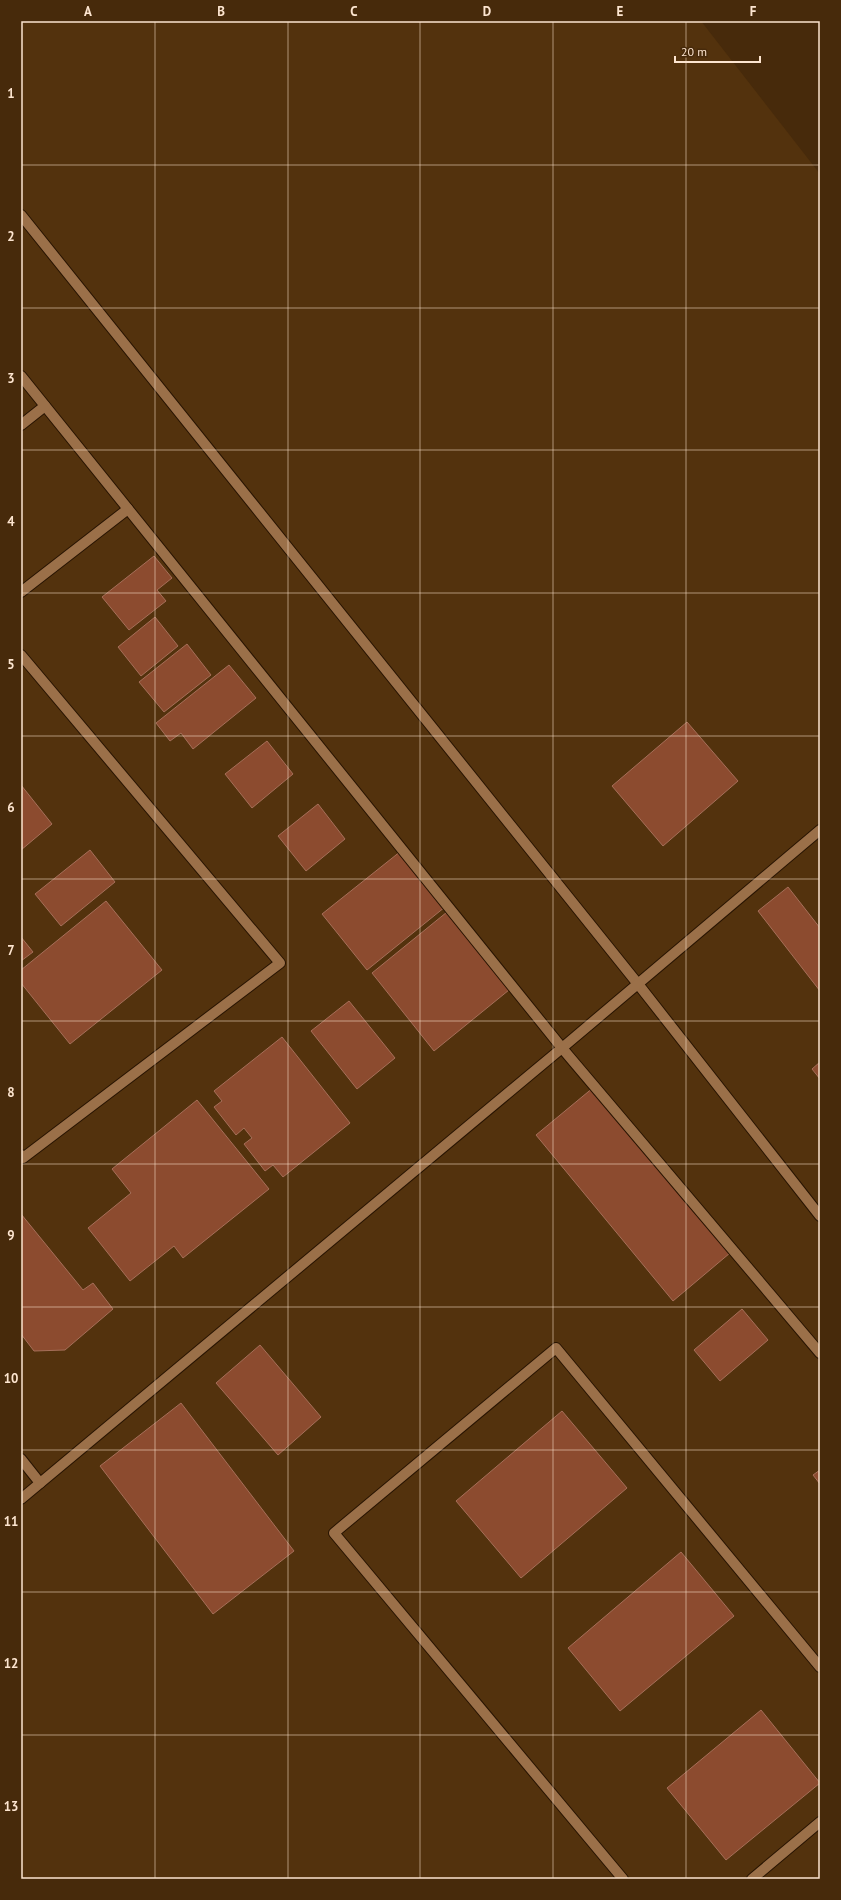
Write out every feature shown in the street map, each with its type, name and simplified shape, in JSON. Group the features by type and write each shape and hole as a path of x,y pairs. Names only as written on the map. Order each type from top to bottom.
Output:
{"street":[{"path":"21,215 638,984 820,1216"},
{"path":"21,376 562,1048 820,1353"},
{"path":"21,425 45,406"},
{"path":"21,592 128,509"},
{"path":"21,655 280,963 23,1158 21,1155"},
{"path":"21,1499 562,1048 820,830"},
{"path":"623,1879 334,1533 556,1348 820,1667"},
{"path":"21,1459 40,1483"},
{"path":"752,1879 820,1822"}],"shaded area":[{"path":"21,21 701,21 820,174 820,1879 21,1879"}],"building":[{"path":"154,556 172,578 157,590 166,601 129,630 102,597"},
{"path":"155,617 178,646 141,676 118,647"},
{"path":"187,644 211,675 164,712 139,682"},
{"path":"229,665 256,698 193,749 181,733 170,741 156,723"},
{"path":"687,722 738,781 663,846 612,786"},
{"path":"267,741 293,774 252,808 225,774"},
{"path":"21,785 52,824 21,850"},
{"path":"318,804 345,839 306,871 278,836"},
{"path":"90,850 115,882 61,926 35,894"},
{"path":"401,851 445,907 367,970 322,914"},
{"path":"788,887 820,928 820,991 758,911"},
{"path":"106,901 162,970 70,1044 21,983 21,970"},
{"path":"447,912 509,990 434,1051 372,973"},
{"path":"21,937 33,952 21,961"},
{"path":"349,1001 395,1058 357,1089 311,1031"},
{"path":"282,1037 350,1123 283,1177 273,1165 265,1171 244,1144 252,1138 244,1128 236,1135 214,1107 222,1101 214,1091"},
{"path":"820,1062 820,1079 812,1069"},
{"path":"594,1087 730,1253 673,1301 536,1135"},
{"path":"197,1100 269,1189 183,1258 174,1246 130,1281 88,1228 131,1193 112,1169"},
{"path":"21,1214 83,1290 93,1283 113,1309 65,1350 34,1351 21,1334"},
{"path":"742,1309 768,1340 720,1381 694,1350"},
{"path":"260,1345 321,1417 278,1455 216,1383"},
{"path":"181,1403 294,1551 213,1614 100,1466"},
{"path":"562,1411 627,1488 521,1578 456,1501"},
{"path":"820,1470 820,1484 813,1475"},
{"path":"681,1552 734,1616 620,1711 568,1648"},
{"path":"761,1710 820,1783 726,1860 667,1788"}]}
